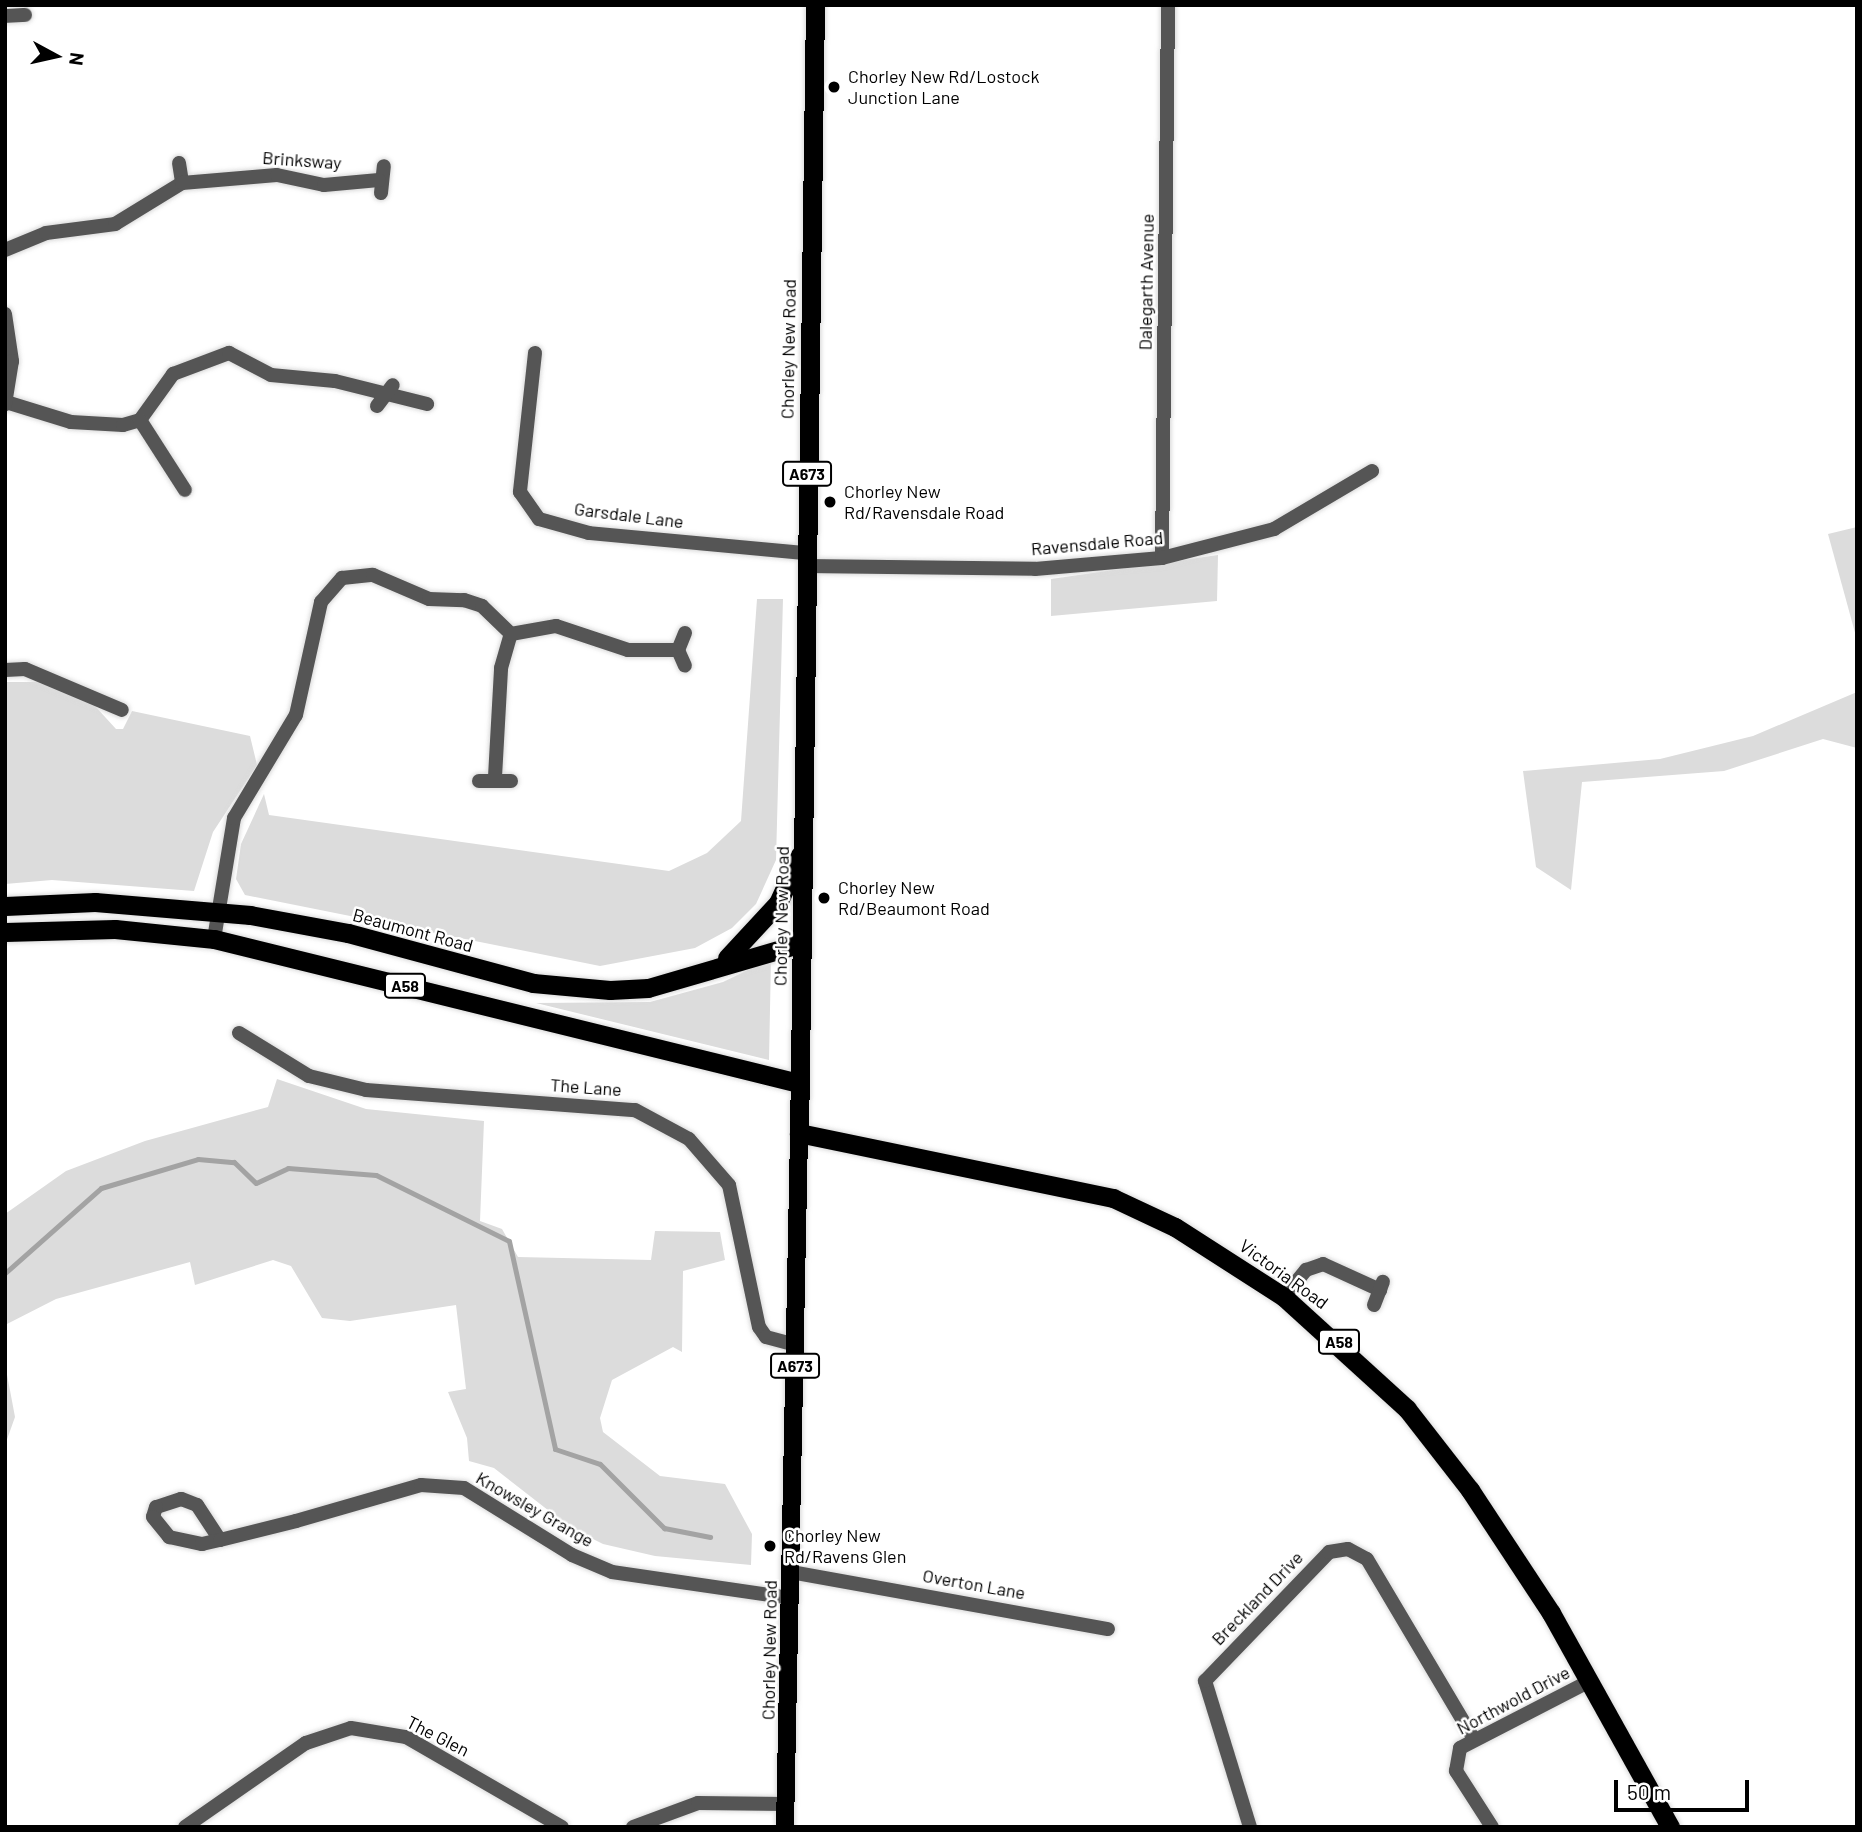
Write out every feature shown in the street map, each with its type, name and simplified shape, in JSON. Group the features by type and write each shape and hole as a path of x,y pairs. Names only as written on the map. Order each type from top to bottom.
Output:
{"highway":[{"name":"Chorley New Road","path":"799,1133 805,559 815,5"},
{"name":"A58","path":"721,963 778,903 803,847"},
{"name":"Beaumont Road","path":"5,906 95,902 217,911 348,933 533,983 648,988 721,963 803,943"},
{"name":"A58","path":"5,932 115,929 214,939 799,1083"},
{"name":"Victoria Road","path":"799,1133 1113,1198 1175,1227 1284,1297 1415,1419 1470,1490 1588,1682 1670,1827"}],"main road":[{"name":"Chorley New Road","path":"785,1827 799,1133"}],"street":[{"name":"Dalegarth Avenue","path":"1162,558 1168,5"},
{"path":"5,15 25,15"},
{"path":"179,163 182,183"},
{"name":"Brinksway","path":"5,250 46,233 115,224 182,183 277,175 324,184 380,187 384,166"},
{"path":"5,314 12,361 6,403 71,422 140,420"},
{"path":"140,420 173,374 215,353 244,357 271,375 320,378 427,404"},
{"name":"Garsdale Lane","path":"535,353 520,492 538,519 589,533 805,559"},
{"path":"140,420 185,490"},
{"name":"Ravensdale Road","path":"805,559 1035,569 1162,558 1273,529 1372,471"},
{"path":"214,939 234,818 296,715 327,588 342,578 373,575 429,599 482,607 511,634"},
{"path":"511,634 556,626 628,650 678,650"},
{"path":"685,632 678,650 685,666"},
{"path":"495,777 501,668 511,634"},
{"path":"5,670 25,669 122,710"},
{"path":"478,781 495,777 511,781"},
{"name":"The Lane","path":"239,1033 309,1076 366,1090 635,1110 689,1139 729,1185 759,1327 766,1337 795,1345"},
{"path":"1284,1297 1306,1270 1323,1264 1381,1285 1374,1305"},
{"name":"Knowsley Grange","path":"220,1540 197,1505 181,1499 156,1507 160,1528 181,1544 220,1540 421,1485 464,1488 572,1555 612,1572 791,1598"},
{"name":"Breckland Drive","path":"1250,1827 1205,1681 1329,1552 1348,1549 1367,1559 1474,1739"},
{"name":"Overton Lane","path":"791,1572 1108,1629"},
{"name":"Northwold Drive","path":"1492,1827 1456,1771 1460,1748 1588,1682"},
{"name":"The Glen","path":"185,1827 306,1743 351,1728 405,1737 562,1827"},
{"path":"633,1827 698,1803 786,1804"}],"shaded area":[{"path":"1857,527 1857,640 1828,534"},
{"path":"1218,555 1217,601 1051,616 1051,579"},
{"path":"757,599 783,599 776,860 756,904 732,928 695,948 600,966 245,895 236,879 241,844 264,794 269,815 669,871 707,853 741,821"},
{"path":"5,682 38,682 95,706 116,729 123,729 132,711 250,736 257,765 213,832 194,891 52,880 5,884"},
{"path":"1857,692 1857,748 1823,739 1724,771 1582,782 1571,890 1536,867 1523,771 1660,759 1753,736"},
{"path":"771,959 769,1060 536,1003 650,1002 723,982"},
{"path":"277,1079 366,1109 484,1121 480,1221 502,1229 518,1257 651,1260 655,1231 720,1232 725,1260 683,1271 682,1352 673,1347 612,1380 600,1418 603,1432 660,1476 725,1484 752,1534 751,1565 655,1556 603,1544 571,1528 494,1468 469,1461 467,1438 448,1392 466,1389 456,1305 350,1321 322,1318 291,1266 273,1260 195,1285 190,1262 56,1299 5,1325 5,1214 66,1171 145,1141 268,1107"},
{"path":"5,1364 15,1417 5,1445"}],"waterway":[{"path":"5,1273 101,1188 198,1159 234,1162 256,1183 288,1168 376,1175 509,1241 555,1449 600,1464 664,1528 710,1537"}],"place":[{"name":"Chorley New Rd/Lostock Junction Lane","path":"834,87"},
{"name":"Chorley New Rd/Ravensdale Road","path":"830,502"},
{"name":"Chorley New Rd/Beaumont Road","path":"824,898"},
{"name":"Chorley New Rd/Ravens Glen","path":"770,1546"}]}
